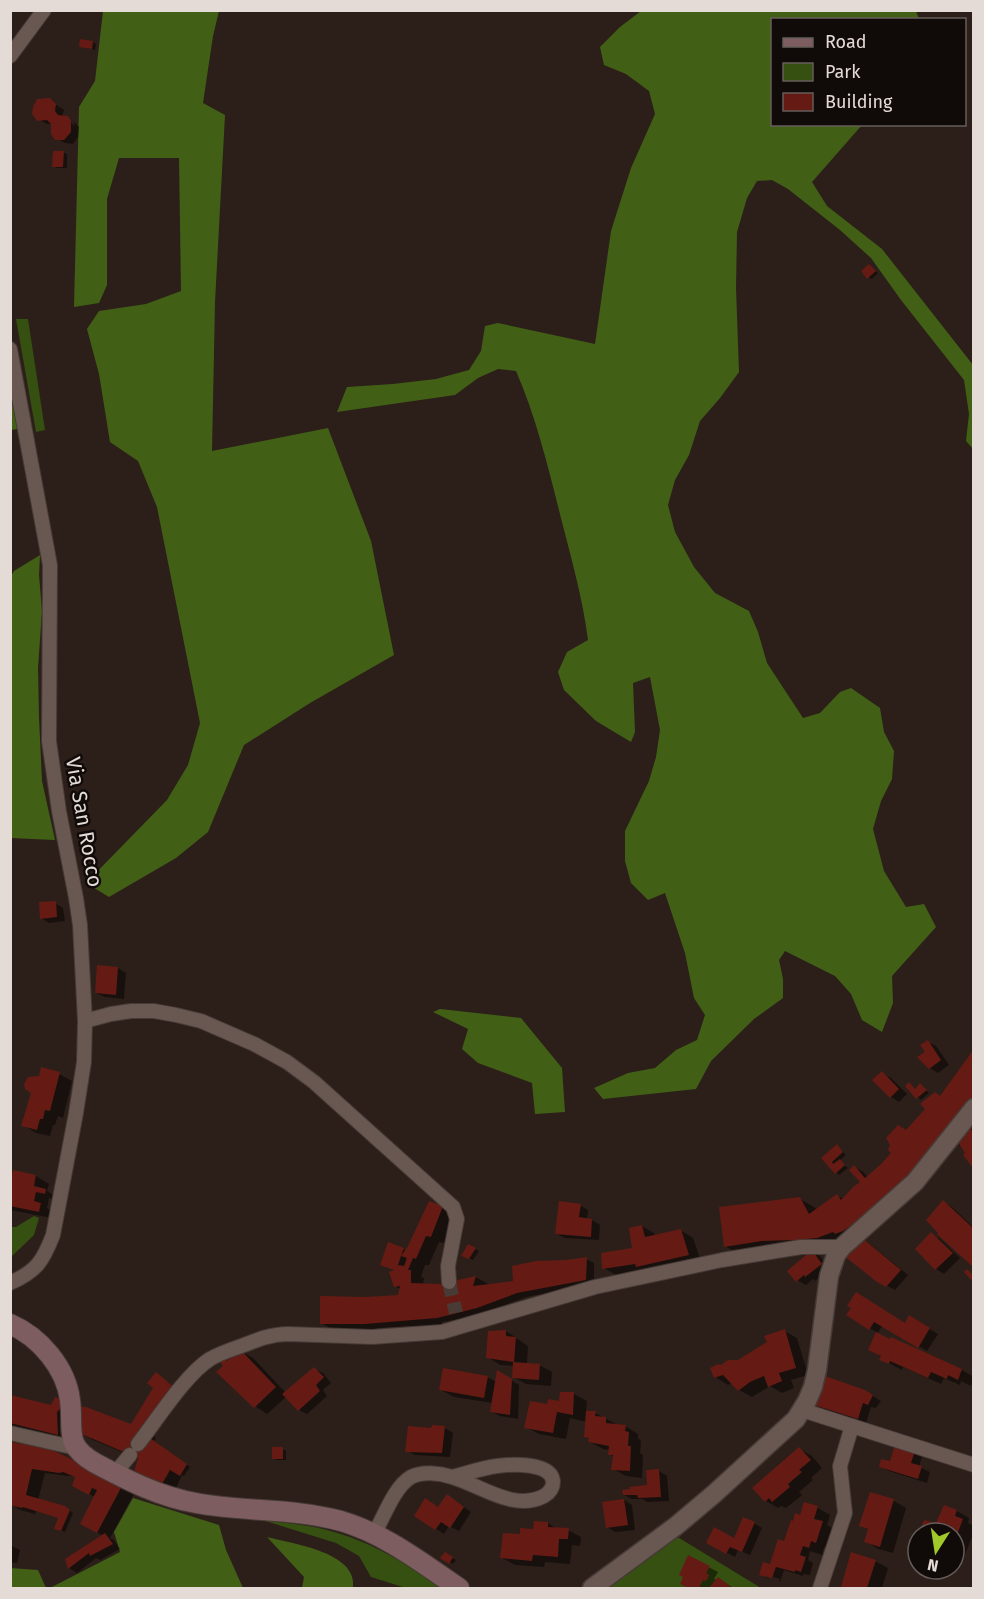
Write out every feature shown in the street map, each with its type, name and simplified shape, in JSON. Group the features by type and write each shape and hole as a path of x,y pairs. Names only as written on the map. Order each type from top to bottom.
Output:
{"main road":[{"path":"10,1324 42,1347 63,1375 70,1400 71,1430 76,1448 82,1455 154,1492 175,1499 223,1506 296,1512 338,1521 374,1534 459,1588"}],"street":[{"path":"10,56 44,10"},
{"name":"Via San Rocco","path":"10,349 50,565 49,741 58,811 80,925 85,1021 84,1062 80,1089 53,1235 45,1255 35,1268 10,1283"},
{"path":"85,1021 131,1011 154,1011 192,1019 224,1030 287,1062 314,1082 453,1207 457,1219 448,1266 449,1282"},
{"path":"595,1588 676,1526 789,1427 802,1410 810,1394 817,1370 831,1266 836,1256 842,1247 915,1182 974,1108"},
{"path":"115,1473 179,1390 209,1360 264,1337 288,1334 372,1337 442,1332 595,1287 723,1260 801,1247 842,1247"},
{"path":"456,1313 460,1328"},
{"path":"802,1410 974,1465"},
{"path":"820,1588 845,1513 840,1466 852,1426"},
{"path":"10,1433 76,1448"},
{"path":"374,1534 398,1489 414,1476 422,1474 452,1476 492,1494 510,1499 527,1500 542,1497 550,1491 553,1485 550,1473 540,1468 523,1465 497,1466 452,1476"}],"green space":[{"path":"103,11 219,11 203,103 225,115 215,302 212,451 328,428 371,541 394,655 310,703 244,745 208,832 176,858 109,897 86,883 167,800 188,765 200,723 157,507 138,461 110,442 99,374 87,329 99,311 146,304 181,291 179,158 119,158 107,199 107,285 99,303 74,307 79,107 95,81"},
{"path":"641,11 916,11 919,18 771,18 771,126 861,126 812,182 827,206 882,249 973,365 974,450 966,441 969,414 964,380 871,258 788,189 772,180 757,181 747,198 737,232 739,372 700,421 689,455 675,480 668,505 675,532 694,567 715,593 749,611 767,663 803,718 820,713 840,692 851,688 880,708 884,732 894,751 892,779 881,801 873,829 884,871 906,907 924,904 936,927 892,976 893,1003 882,1032 862,1020 851,994 835,976 785,951 779,960 783,979 783,998 754,1019 711,1061 696,1089 603,1099 594,1088 628,1073 655,1068 676,1050 697,1040 705,1015 694,998 685,953 665,893 648,900 631,883 625,861 625,831 649,781 660,730 650,677 633,683 635,732 631,742 596,721 564,690 558,672 567,652 588,640 586,625 547,464 516,371 498,369 478,378 455,395 337,412 347,387 436,379 469,370 481,351 485,326 498,323 595,344 611,231 631,168 655,114 649,91 626,74 604,65 600,47 620,27"},
{"path":"16,319 28,319 45,430 36,432"},
{"path":"10,389 18,429 11,430 10,430"},
{"path":"40,555 42,611 38,668 42,781 55,840 11,838 11,576 14,571"},
{"path":"440,1009 521,1018 562,1068 565,1112 535,1114 532,1083 478,1063 462,1049 468,1029 433,1012"},
{"path":"34,1216 39,1218 34,1235 11,1257 11,1227 16,1227"},
{"path":"133,1498 219,1525 226,1550 243,1588 50,1588 120,1552 114,1532"},
{"path":"259,1519 319,1528 358,1540 401,1562 441,1588 406,1588 371,1577 359,1556 336,1543"},
{"path":"676,1536 761,1588 609,1588"},
{"path":"267,1537 307,1547 335,1558 352,1576 353,1588 302,1588 304,1577"},
{"path":"10,1568 38,1570 46,1588 11,1588"}],"building":[{"path":"80,39 93,41 92,49 79,47"},
{"path":"50,98 56,104 55,111 58,115 68,116 71,121 71,132 64,140 55,140 51,134 51,124 47,120 37,121 32,114 37,99"},
{"path":"53,151 64,151 63,167 52,167"},
{"path":"869,264 876,271 867,279 861,271"},
{"path":"56,901 57,917 40,919 39,902"},
{"path":"97,965 118,967 116,995 95,993"},
{"path":"928,1040 941,1060 929,1069 917,1057 925,1052 920,1045"},
{"path":"974,1049 974,1097 955,1120 953,1119 938,1142 889,1196 871,1209 872,1211 843,1231 807,1239 807,1241 794,1243 794,1240 762,1241 724,1247 719,1207 800,1197 809,1214 837,1194 841,1200 860,1182 849,1170 854,1165 865,1178 881,1164 891,1153 888,1150 890,1145 886,1138 898,1125 906,1130 925,1109 920,1104 935,1092 940,1096"},
{"path":"41,1067 60,1072 50,1111 45,1110 37,1130 21,1126 31,1093 25,1089 24,1084 28,1077 39,1076"},
{"path":"882,1071 899,1089 890,1098 872,1080"},
{"path":"909,1082 915,1089 920,1083 927,1090 916,1099 905,1086"},
{"path":"970,1121 974,1123 971,1130 974,1132 974,1169 963,1155 965,1153 959,1144 957,1146 951,1142"},
{"path":"837,1144 843,1152 832,1162 833,1164 840,1159 845,1165 835,1174 821,1158"},
{"path":"13,1170 36,1175 34,1186 46,1189 45,1194 36,1192 34,1201 41,1203 39,1212 10,1206 10,1184"},
{"path":"943,1200 974,1229 972,1248 974,1268 937,1234 926,1220"},
{"path":"429,1201 443,1206 431,1237 426,1236 416,1259 413,1258 408,1270 411,1270 411,1283 440,1284 476,1276 473,1286 513,1281 512,1266 536,1261 587,1257 586,1280 517,1293 477,1308 437,1318 365,1324 320,1324 320,1296 398,1295 400,1286 394,1287 389,1272 394,1270 380,1265 388,1242 404,1248 401,1256","holes":["401,1256 407,1258 404,1266 398,1265"]},
{"path":"559,1201 581,1204 579,1217 592,1219 591,1237 555,1234"},
{"path":"642,1225 645,1237 681,1229 689,1255 636,1267 635,1264 602,1269 601,1253 632,1248 629,1228"},
{"path":"931,1232 953,1253 935,1270 915,1249"},
{"path":"861,1237 901,1270 886,1287 843,1255"},
{"path":"468,1244 476,1248 469,1259 461,1256"},
{"path":"812,1250 822,1264 796,1282 787,1271"},
{"path":"967,1269 974,1276 971,1280 964,1272"},
{"path":"856,1292 905,1323 909,1315 930,1328 918,1348 874,1322 869,1330 846,1315 851,1308 847,1306"},
{"path":"785,1329 796,1368 779,1373 782,1381 768,1387 764,1376 738,1391 723,1375 714,1378 710,1368 728,1360 738,1360 767,1342 764,1336"},
{"path":"506,1330 506,1336 516,1337 514,1362 486,1358 488,1331"},
{"path":"876,1332 962,1369 958,1380 948,1375 947,1379 931,1372 928,1378 890,1361 889,1364 879,1360 881,1356 868,1350"},
{"path":"240,1349 276,1387 254,1408 216,1372 223,1366 220,1362 224,1359 227,1361"},
{"path":"513,1362 540,1364 539,1380 512,1378"},
{"path":"314,1367 324,1377 316,1385 320,1391 298,1411 282,1394"},
{"path":"443,1368 488,1376 484,1398 439,1390"},
{"path":"497,1370 512,1379 510,1415 490,1412"},
{"path":"156,1372 175,1388 147,1436 187,1464 180,1476 170,1470 162,1484 134,1472 138,1458 79,1433 77,1406 86,1407 131,1424 153,1388 147,1383"},
{"path":"825,1376 873,1395 868,1405 863,1403 858,1419 814,1405"},
{"path":"560,1392 574,1392 573,1415 557,1412 553,1433 524,1428 530,1401 547,1404 548,1399 559,1401"},
{"path":"10,1395 51,1405 55,1397 61,1399 61,1408 57,1412 58,1435 10,1423"},
{"path":"586,1411 596,1411 595,1416 606,1417 606,1423 626,1425 625,1431 629,1432 628,1446 631,1446 630,1471 611,1470 613,1455 608,1455 609,1446 588,1442 589,1438 584,1437"},
{"path":"432,1425 445,1426 442,1453 405,1452 408,1426 431,1428"},
{"path":"10,1442 48,1448 123,1484 97,1533 80,1524 97,1490 92,1488 89,1495 72,1486 75,1477 63,1472 32,1469 26,1495 65,1506 70,1510 61,1531 54,1529 58,1518 10,1504"},
{"path":"895,1445 915,1451 911,1463 922,1466 918,1479 879,1467 881,1459 890,1461"},
{"path":"272,1447 283,1447 283,1459 272,1459"},
{"path":"799,1447 811,1460 799,1470 802,1472 788,1484 790,1487 772,1502 769,1498 765,1502 752,1488"},
{"path":"659,1469 661,1497 638,1498 637,1495 623,1495 622,1490 630,1489 629,1487 647,1485 646,1470"},
{"path":"870,1492 894,1499 880,1547 864,1542 868,1529 859,1526"},
{"path":"447,1494 464,1507 450,1528 441,1522 435,1530 414,1516 425,1498 438,1507"},
{"path":"624,1499 628,1525 606,1528 602,1502"},
{"path":"804,1502 818,1506 814,1519 823,1521 816,1543 811,1541 809,1548 803,1546 800,1555 806,1557 801,1572 776,1567 772,1578 759,1575 763,1562 770,1564 778,1539 784,1541 791,1520 793,1521 795,1513 800,1515"},
{"path":"944,1505 957,1510 955,1516 963,1519 962,1521 937,1521"},
{"path":"743,1517 755,1522 742,1552 730,1547 726,1554 706,1543 714,1527 734,1538"},
{"path":"534,1521 548,1522 548,1527 569,1528 568,1539 559,1539 558,1557 533,1555 532,1561 500,1558 503,1533 520,1534 520,1528 533,1529"},
{"path":"105,1533 113,1544 90,1556 89,1553 68,1569 65,1559"},
{"path":"445,1552 453,1557 449,1564 440,1558"},
{"path":"851,1552 876,1560 867,1588 841,1587"},
{"path":"688,1555 710,1566 706,1573 709,1575 706,1581 703,1580 699,1588 688,1588 680,1584 683,1577 679,1575"},
{"path":"718,1577 730,1586 728,1588 709,1588"}],"tunnel":[{"path":"449,1282 456,1313"}]}
